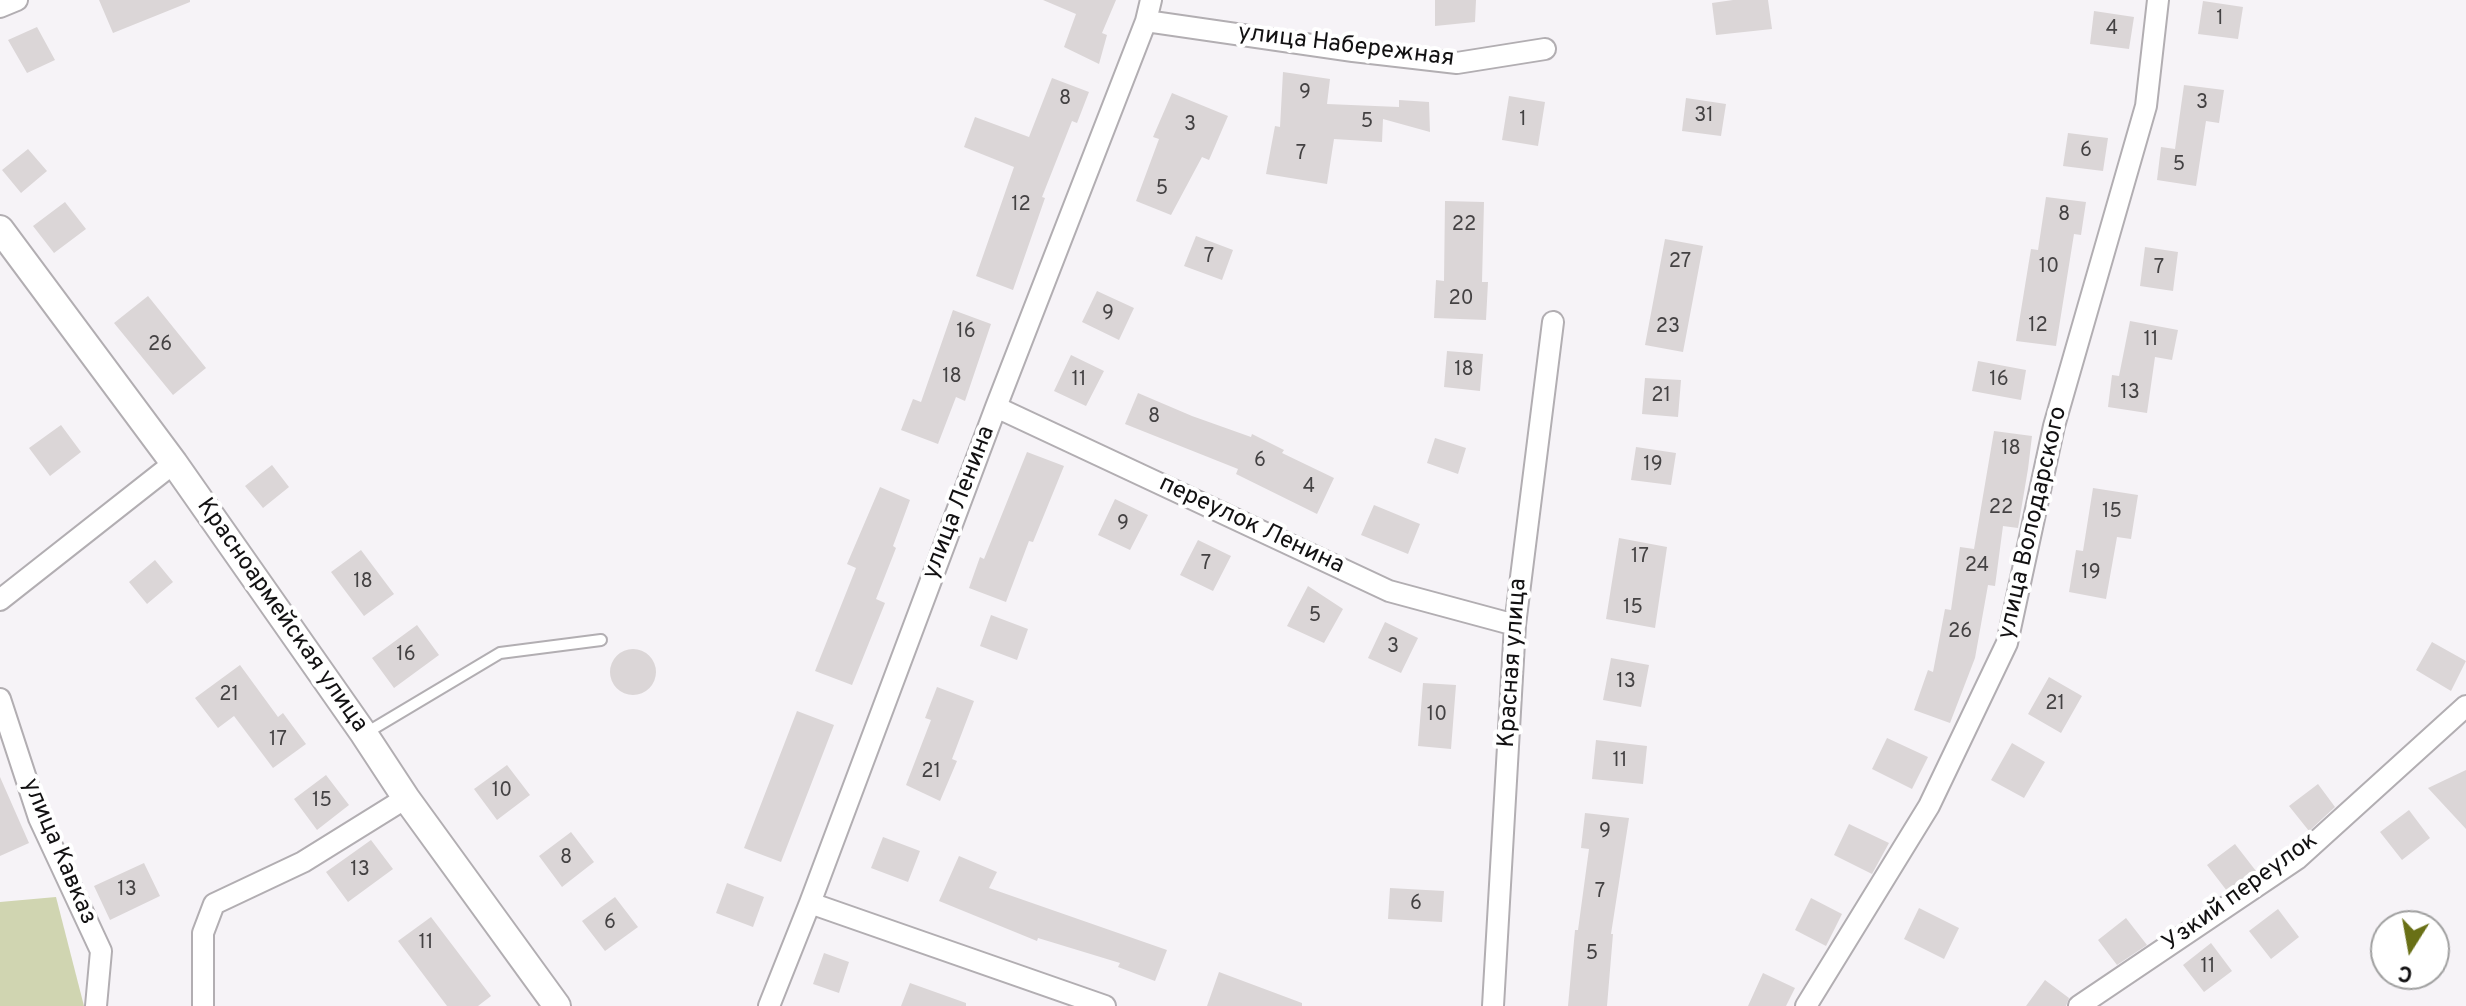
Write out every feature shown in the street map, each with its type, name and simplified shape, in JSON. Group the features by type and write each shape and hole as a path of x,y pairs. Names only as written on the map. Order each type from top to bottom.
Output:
{"street":[{"path":"0,7 17,0"},
{"name":"улица Ленина","path":"769,1006 1146,21 1151,0"},
{"name":"улица Володарского","path":"1806,1006 1929,806 2007,643 2054,426 2146,106 2158,0"},
{"name":"улица Набережная","path":"1146,21 1457,63 1545,49"},
{"name":"Красноармейская улица","path":"0,229 174,463 406,798 557,1006"},
{"name":"Красная улица","path":"1493,1006 1515,625 1553,322"},
{"name":"переулок Ленина","path":"996,407 1389,591 1515,625"},
{"path":"0,600 174,463"},
{"name":"улица Кавказ","path":"0,699 39,818 101,951 96,1006"},
{"name":"Узкий переулок","path":"2079,1006 2297,859 2466,706"},
{"path":"203,1006 203,933 214,904 303,862 406,798"},
{"path":"810,903 1105,1006"}],"lane":[{"path":"364,734 500,653 601,640"}],"green space":[{"path":"56,897 84,1006 0,1006 0,902"}],"building":[{"path":"99,0 190,0 190,2 113,33"},
{"path":"1043,0 1116,0 1102,33 1107,35 1099,64 1064,47 1076,14"},
{"path":"1435,0 1476,0 1475,22 1435,26"},
{"path":"1768,0 1772,29 1716,35 1712,3"},
{"path":"2203,1 2243,7 2238,39 2198,34"},
{"path":"2094,11 2134,17 2129,49 2090,44"},
{"path":"37,27 55,60 27,73 8,40"},
{"path":"1283,72 1330,79 1327,104 1399,107 1399,100 1429,102 1430,132 1383,119 1382,142 1334,139 1327,184 1266,174 1275,126 1280,127"},
{"path":"1052,78 1089,92 1077,123 1072,121 1042,197 1045,198 1013,290 976,276 1014,167 964,147 975,117 1029,137"},
{"path":"2184,85 2224,90 2219,123 2206,121 2196,186 2157,180 2161,147 2175,149"},
{"path":"1172,93 1228,116 1209,160 1202,157 1171,215 1136,201 1159,139 1153,137"},
{"path":"1509,96 1545,102 1538,146 1502,140"},
{"path":"1686,98 1726,104 1721,136 1682,131"},
{"path":"2068,133 2108,138 2103,171 2063,166"},
{"path":"28,149 47,171 21,193 2,170"},
{"path":"2046,197 2086,202 2081,235 2074,234 2056,346 2016,341 2031,249 2038,250"},
{"path":"1445,201 1484,202 1482,282 1488,282 1486,320 1434,318 1436,280 1444,281"},
{"path":"65,202 86,229 54,253 33,226"},
{"path":"1196,236 1233,250 1222,280 1184,266"},
{"path":"1665,239 1703,246 1683,352 1645,345"},
{"path":"2145,247 2178,252 2173,291 2140,286"},
{"path":"1097,291 1134,308 1119,340 1082,322"},
{"path":"148,296 206,368 173,395 114,323"},
{"path":"953,310 991,324 965,401 956,397 938,444 901,430 913,399 921,402"},
{"path":"2130,321 2178,330 2172,360 2155,357 2147,413 2108,407 2112,375 2119,376"},
{"path":"1447,351 1483,354 1480,391 1444,387"},
{"path":"1071,355 1104,371 1086,406 1054,391"},
{"path":"1978,361 2026,370 2021,400 1972,391"},
{"path":"1645,378 1681,380 1678,417 1642,414"},
{"path":"1138,393 1192,416 1251,437 1252,434 1284,450 1282,453 1334,478 1317,514 1236,474 1238,469 1125,424"},
{"path":"61,425 81,452 50,476 29,448"},
{"path":"1994,431 2032,436 2028,469 2018,528 2003,526 1995,586 1988,585 1975,658 1950,723 1914,710 1928,670 1933,672 1945,609 1951,610 1960,547 1974,549"},
{"path":"1435,438 1466,448 1458,474 1427,463"},
{"path":"1636,447 1676,453 1671,485 1631,480"},
{"path":"1027,452 1064,466 1033,542 1029,541 1006,602 969,588 980,557 984,559"},
{"path":"272,465 289,487 263,508 245,486"},
{"path":"880,487 910,500 876,599 885,603 852,685 815,671 856,568 847,564"},
{"path":"2093,488 2138,495 2131,539 2117,537 2106,599 2069,592 2076,550 2083,551"},
{"path":"1115,499 1148,515 1130,550 1098,535"},
{"path":"1374,505 1420,524 1408,554 1361,535"},
{"path":"1619,538 1667,547 1655,628 1606,619"},
{"path":"1198,540 1231,556 1213,591 1180,575"},
{"path":"361,550 394,594 364,616 331,572"},
{"path":"155,560 173,582 147,604 129,582"},
{"path":"1308,586 1343,609 1324,643 1287,626"},
{"path":"991,615 1028,629 1017,660 980,646"},
{"path":"1385,622 1418,638 1401,673 1368,658"},
{"path":"417,625 439,655 394,688 372,658"},
{"path":"2432,642 2466,661 2451,691 2416,670"},
{"path":"633,649 642,650 649,656 655,663 655,681 649,688 642,694 633,695 624,694 617,688 611,681 610,672 611,663 617,656 624,650"},
{"path":"1611,658 1649,665 1641,707 1603,700"},
{"path":"240,665 278,717 283,713 306,744 273,768 234,716 218,728 195,698"},
{"path":"2049,677 2082,696 2061,733 2028,714"},
{"path":"1423,683 1456,685 1451,749 1418,746"},
{"path":"937,687 974,701 952,759 957,761 940,801 906,785 931,720 925,718"},
{"path":"797,711 834,725 781,862 744,848"},
{"path":"1887,738 1928,757 1912,789 1872,769"},
{"path":"1596,740 1647,746 1643,784 1592,779"},
{"path":"2012,743 2045,762 2024,798 1991,780"},
{"path":"507,765 530,795 497,820 474,789"},
{"path":"2466,770 2466,829 2428,788"},
{"path":"326,775 349,805 317,830 294,799"},
{"path":"0,777 29,843 0,856"},
{"path":"2318,784 2335,807 2309,831 2289,806"},
{"path":"2409,810 2430,838 2402,860 2380,832"},
{"path":"1585,813 1629,818 1611,934 1607,1006 1568,1006 1575,930 1578,930 1589,849 1581,848"},
{"path":"1849,824 1889,843 1872,874 1834,855"},
{"path":"571,832 594,862 562,887 539,856"},
{"path":"883,837 920,851 908,882 871,868"},
{"path":"371,840 393,869 348,902 326,872"},
{"path":"2235,844 2256,871 2227,891 2207,865"},
{"path":"959,856 997,872 989,888 1167,950 1155,981 1118,967 1120,963 1038,938 1037,941 939,901"},
{"path":"144,863 160,896 110,920 94,886"},
{"path":"727,883 764,897 753,927 716,913"},
{"path":"1390,888 1444,891 1442,922 1388,919"},
{"path":"615,897 638,927 605,951 582,921"},
{"path":"1811,898 1842,914 1826,946 1795,930"},
{"path":"1919,908 1959,928 1944,959 1904,939"},
{"path":"2278,909 2299,937 2271,959 2249,931"},
{"path":"431,917 491,996 478,1006 447,1006 398,941"},
{"path":"2126,918 2147,945 2117,965 2098,940"},
{"path":"2211,943 2232,971 2204,992 2183,965"},
{"path":"824,953 849,962 839,993 813,984"},
{"path":"1219,972 1302,1003 1302,1006 1207,1006"},
{"path":"1763,973 1795,988 1786,1006 1748,1006"},
{"path":"2045,980 2069,998 2066,1006 2026,1006"},
{"path":"910,983 966,1003 966,1006 901,1006"}]}
